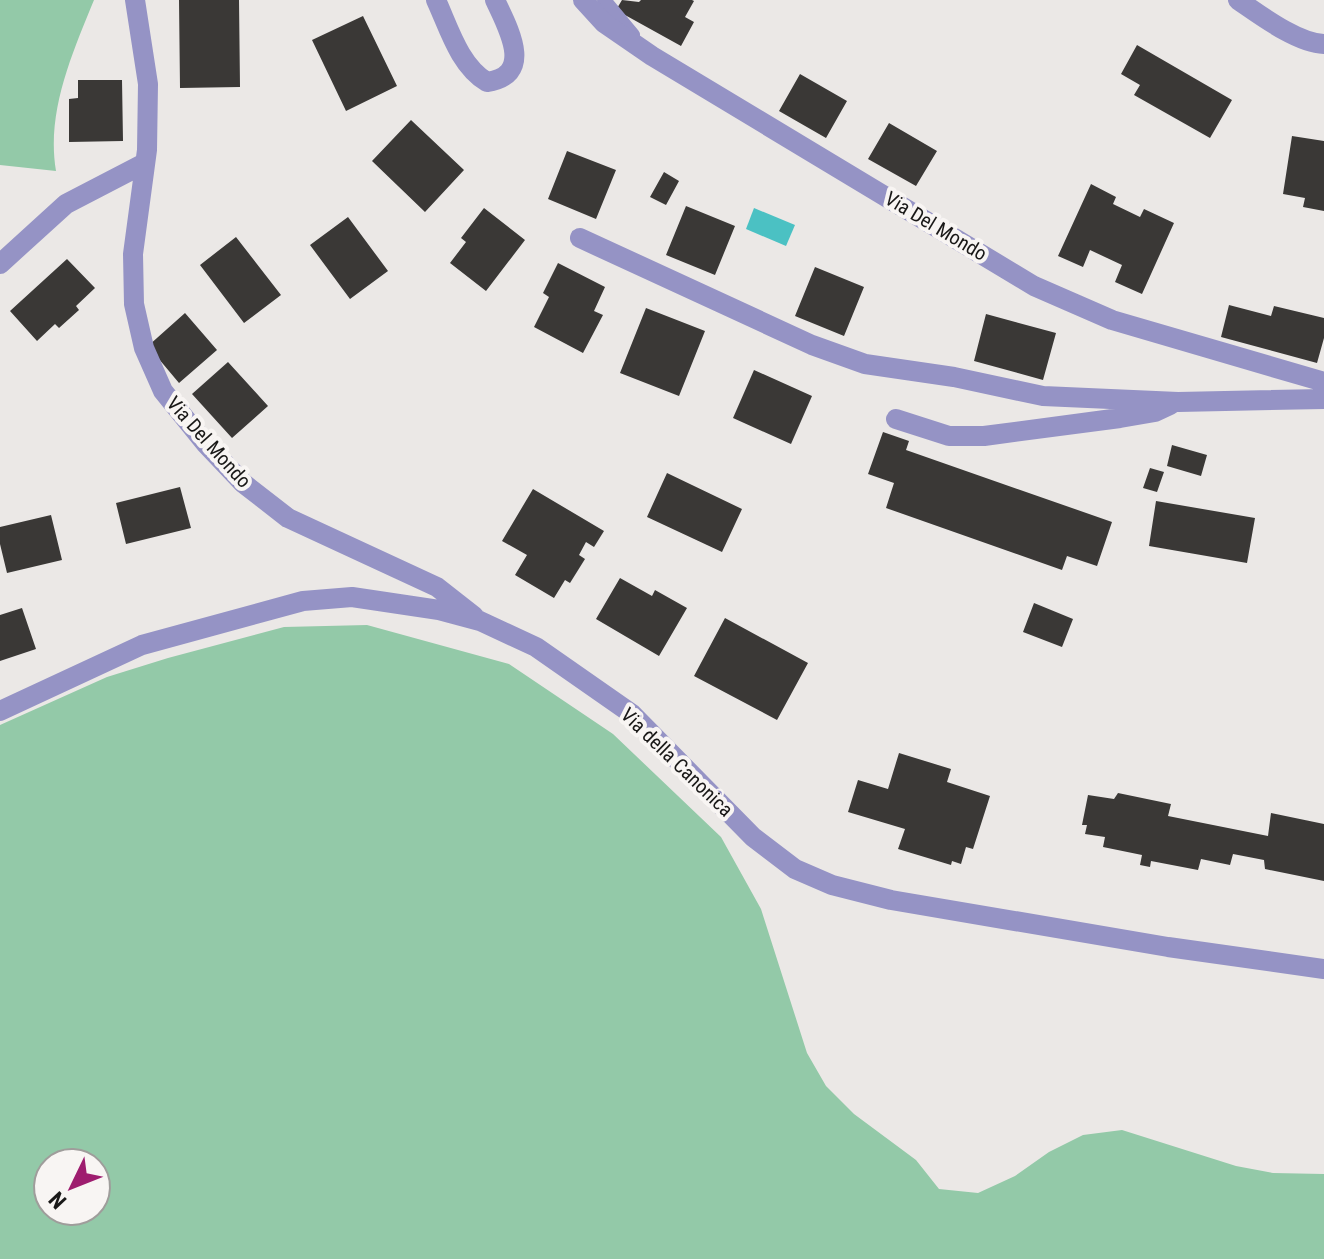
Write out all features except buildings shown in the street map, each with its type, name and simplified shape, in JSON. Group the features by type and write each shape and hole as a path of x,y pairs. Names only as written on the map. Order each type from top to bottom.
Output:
{"street":[{"name":"Via Del Mondo","path":"135,0 148,84 145,163 133,254 134,304 144,348 163,391 205,443 243,483 288,518 437,587 480,621"},
{"path":"436,0 459,51 477,76 487,82 499,80 512,68 515,50 495,0"},
{"name":"Via Del Mondo","path":"583,0 604,23 652,56 1034,286 1112,320 1324,382"},
{"path":"1238,0 1285,30 1324,44"},
{"path":"0,264 66,204 145,163"},
{"path":"580,238 812,345 865,364 954,377 1043,396 1178,402 1324,399"},
{"path":"896,419 949,436 984,436 1155,412 1178,402"},
{"name":"Via della Canonica","path":"0,711 142,645 303,601 352,597 439,610 480,621 536,647 632,714 753,837 795,869 832,885 891,900 1168,947 1324,969"}],"lane":[{"path":"604,0 652,56"}],"green space":[{"path":"0,0 94,0 70,62 58,105 54,149 56,171 0,165"},
{"path":"367,625 509,664 613,734 721,837 761,909 807,1053 826,1086 854,1114 916,1160 939,1189 978,1193 1015,1176 1049,1152 1083,1135 1122,1130 1236,1166 1273,1173 1324,1174 1324,1259 0,1259 0,725 107,677 284,627"}],"water":[{"path":"754,208 795,225 786,246 746,229"}]}
